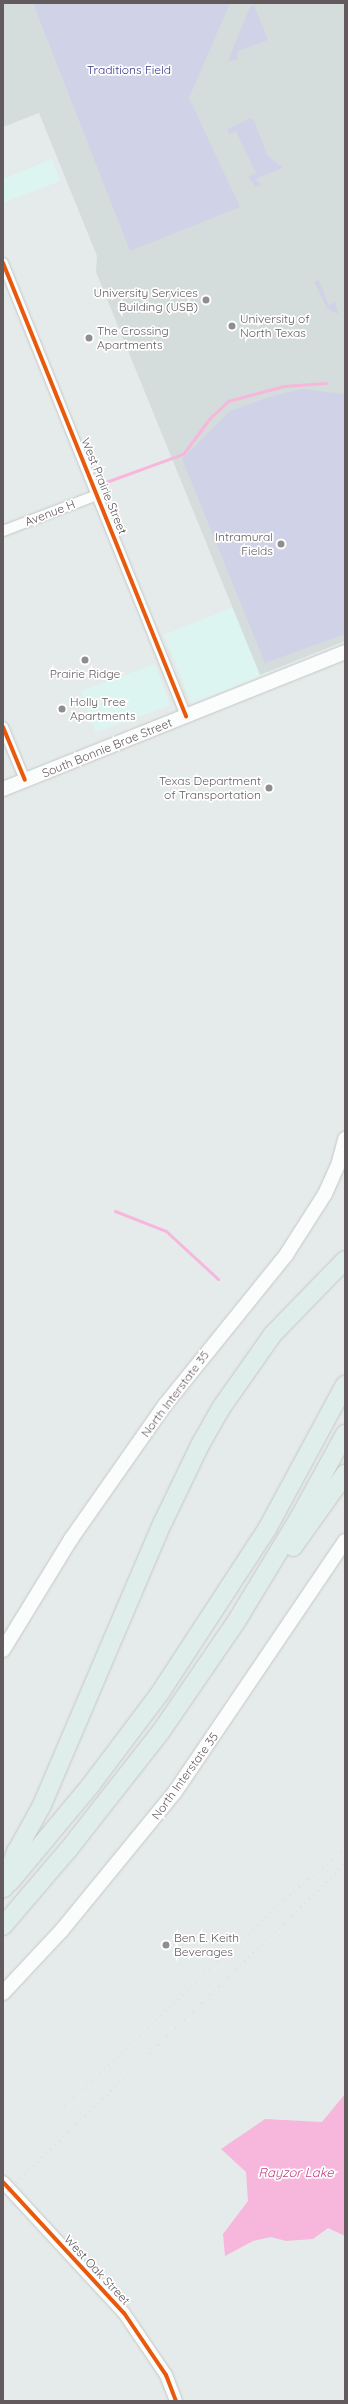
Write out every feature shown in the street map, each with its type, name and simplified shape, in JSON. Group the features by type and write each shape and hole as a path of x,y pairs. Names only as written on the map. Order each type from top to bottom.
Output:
{"highway":[{"path":"4,1888 16,1852 42,1805 163,1522 200,1445 221,1408 273,1334 345,1260"},
{"path":"4,1888 90,1786 164,1687 267,1529 345,1385"},
{"path":"236,1622 299,1518 345,1434"},
{"path":"3,1926 68,1850 162,1730 236,1622 310,1525 345,1474"}],"main road":[{"name":"South Bonnie Brae Street","path":"3,789 186,717 345,652"},
{"name":"North Interstate 35","path":"3,1650 71,1539 165,1405 286,1256 328,1189 339,1162 345,1139"},
{"name":"North Interstate 35","path":"3,1993 62,1930 175,1792 345,1541"}],"street":[{"name":"West Prairie Street","path":"3,263 186,717"},
{"name":"Avenue H","path":"3,531 97,495"},
{"path":"3,727 25,780"},
{"name":"West Oak Street","path":"3,2182 124,2313 166,2375 176,2401"}],"shaded area":[{"name":"University of North Texas","path":"3,3 345,3 345,641 260,675 96,272 97,256 39,113 3,127"},
{"path":"52,159 60,181 3,203 3,179"},
{"path":"241,604 269,673 192,704 164,635"},
{"path":"155,664 170,705 96,732 81,691"}],"green space":[{"name":"Traditions Field","path":"33,3 230,3 189,98 240,207 130,251"},
{"path":"254,5 268,40 238,51 237,60 229,61 250,7"},
{"path":"250,118 254,120 267,155 283,168 255,179 262,185 256,187 248,177 256,173 236,131 229,134 227,130"},
{"path":"319,280 329,306 335,301 338,314 327,308 314,282"},
{"name":"Intramural Fields","path":"302,389 345,394 345,634 265,663 182,459 230,411 272,396"}],"water":[{"name":"Rayzor Lake","path":"345,2094 345,2236 328,2228 313,2239 286,2241 271,2237 253,2241 225,2256 223,2234 248,2201 246,2172 221,2149 265,2119 322,2122"}],"waterway":[{"path":"106,482 183,454 210,418 228,401 284,386 326,383"},
{"path":"115,1211 166,1231 218,1279"}],"railway":[{"path":"56,2114 285,1898 345,1849"},
{"path":"3,2195 345,1863"}],"cycle path":[{"path":"3,263 186,717"},
{"path":"3,727 25,780"},
{"path":"3,2182 124,2313 166,2375 176,2401"}],"place":[{"name":"University Services Building (USB)","path":"206,300"},
{"name":"University of North Texas","path":"232,326"},
{"name":"The Crossing Apartments","path":"89,338"},
{"name":"Intramural Fields","path":"281,544"},
{"name":"Prairie Ridge","path":"85,660"},
{"name":"Holly Tree Apartments","path":"62,709"},
{"name":"Texas Department of Transportation","path":"269,788"},
{"name":"Ben E. Keith Beverages","path":"166,1945"}]}
